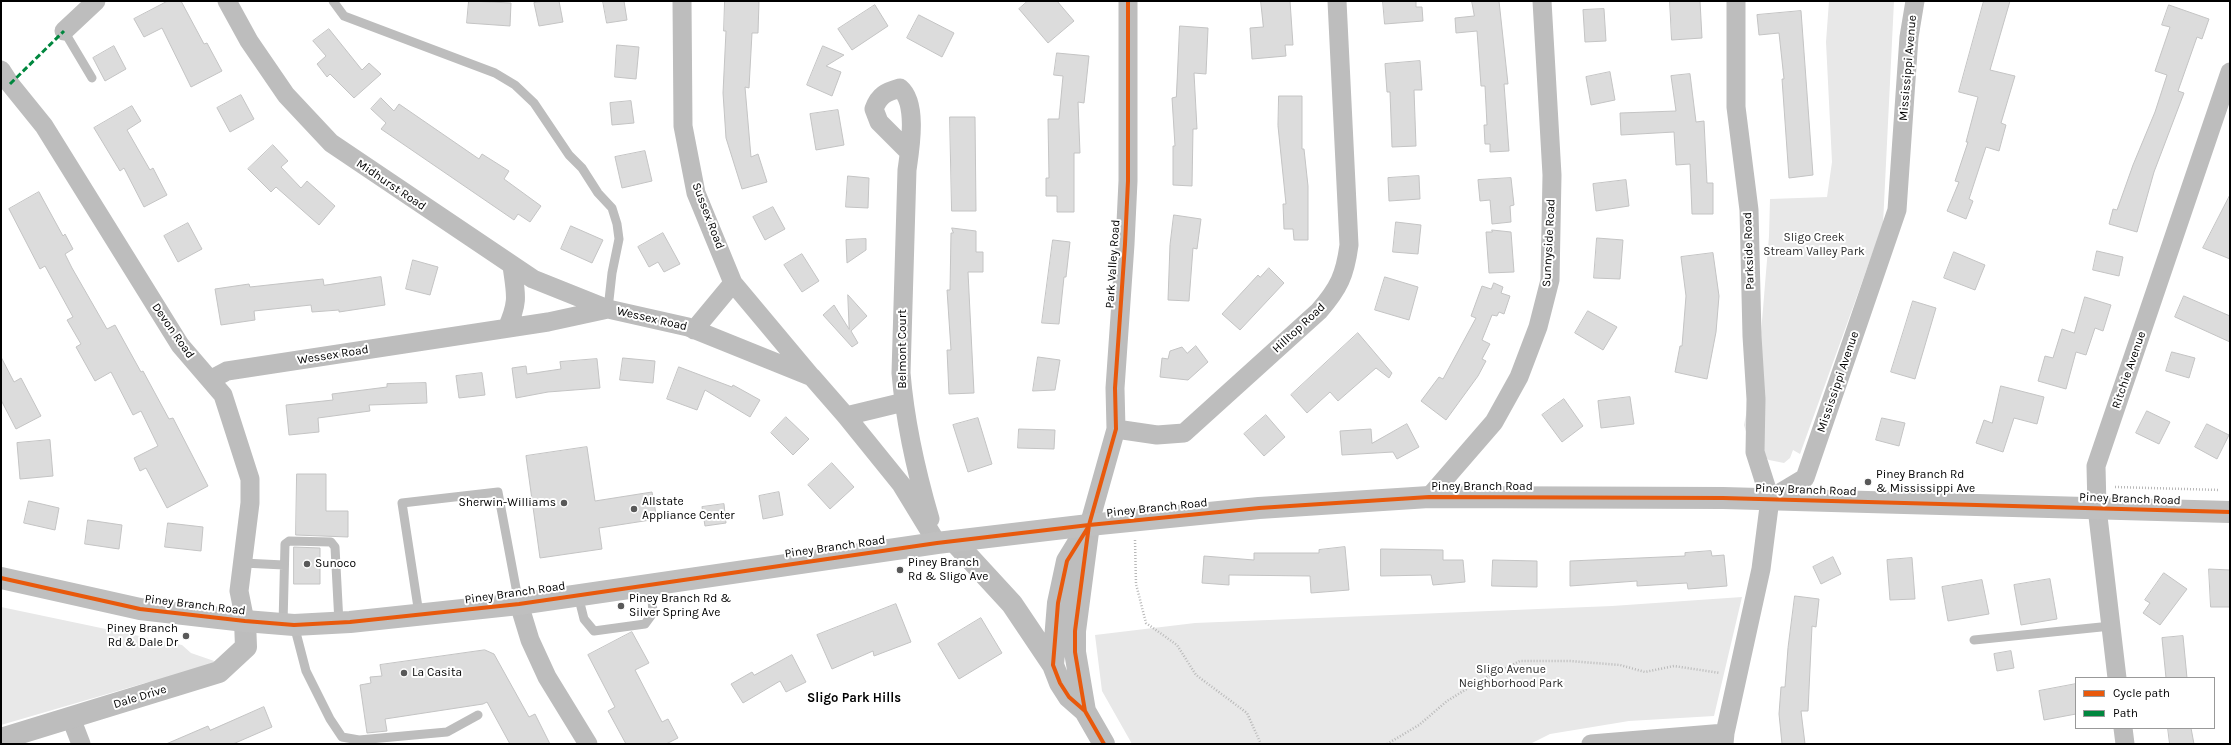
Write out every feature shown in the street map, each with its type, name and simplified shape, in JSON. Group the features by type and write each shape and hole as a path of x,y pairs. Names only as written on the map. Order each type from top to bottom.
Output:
{"main road":[{"name":"Piney Branch Road","path":"1,578 140,608 245,621 288,624 339,623 519,604 578,594 946,542 1089,525 1259,508 1429,497 1770,499 2230,512"}],"street":[{"path":"64,31 96,1"},
{"name":"Midhurst Road","path":"226,1 249,41 286,96 330,143 533,279 608,309"},
{"name":"Sussex Road","path":"682,1 684,69 683,126 696,193 733,283 812,377"},
{"name":"Park Valley Road","path":"1089,525 1116,429 1115,388 1128,181 1128,1"},
{"name":"Hilltop Road","path":"1116,429 1157,435 1184,433 1319,311 1333,294 1345,270 1349,245 1337,1"},
{"name":"Sunnyside Road","path":"1429,497 1494,422 1519,377 1538,327 1550,280 1552,175 1542,1"},
{"name":"Parkside Road","path":"1736,1 1736,107 1748,210 1752,336 1756,399 1755,452 1770,499"},
{"name":"Mississippi Avenue","path":"1770,499 1804,478 1897,210 1909,37 1915,1"},
{"name":"Ritchie Avenue","path":"2117,677 2097,508 2096,466 2230,72"},
{"name":"Devon Road","path":"4,81 44,126 180,345 223,395 250,479 250,503 239,591 245,621"},
{"name":"Belmont Court","path":"909,152 901,373 904,402 917,473 946,542"},
{"path":"507,328 515,309 516,294 512,266"},
{"path":"694,330 733,283"},
{"name":"Wessex Road","path":"210,380 227,371 548,322 608,309 694,330 812,377 902,484 946,542"},
{"path":"846,416 904,402"},
{"path":"1591,744 1725,738 1761,569 1770,499"},
{"path":"1054,665 1058,603 1067,561 1089,525"},
{"path":"1085,711 1075,652 1075,631 1089,525"},
{"path":"946,542 1012,604 1054,665 1060,683 1069,697 1085,711 1104,744"},
{"path":"519,604 530,640 547,677 588,744"},
{"name":"Dale Drive","path":"1,739 219,672 246,647 245,621"},
{"path":"71,718 81,744"},
{"path":"2123,729 2125,744"}],"lane":[{"path":"334,1 344,16 495,73 515,85 534,103 569,155 582,168 598,193 612,208 616,219 619,240 612,273 608,309"},
{"path":"64,31 92,78"},
{"path":"419,615 402,504 498,492 519,604"},
{"path":"339,623 334,547 332,542 289,541 285,544 284,565 288,624 306,671 330,719 342,737 359,740 447,732 478,715"},
{"path":"243,562 284,565"},
{"path":"578,594 584,619 594,631 645,624 653,613 651,584"},
{"path":"1974,640 2111,626"}],"path":[{"path":"2097,484 2115,487 2223,490"},
{"path":"1132,521 1136,584 1146,623 1177,645 1196,675 1247,713 1261,744"},
{"path":"1387,744 1419,725 1448,701 1483,680 1520,661 1570,661 1620,665 1645,672 1674,666 1737,676"}],"green space":[{"name":"Sligo Creek Stream Valley Park","path":"1829,1 1894,1 1883,224 1800,454 1793,450 1790,458 1784,463 1769,460 1757,452 1748,439 1744,425 1760,345 1769,236 1770,199 1827,197 1832,162 1826,42"},
{"name":"Sligo Avenue Neighborhood Park","path":"1742,597 1714,716 1629,721 1550,734 1530,744 1132,744 1102,691 1095,635 1195,623 1612,606"},
{"path":"1,607 182,645 191,653 220,663 215,671 145,683 1,725"}],"building":[{"path":"168,1 181,1 204,44 207,43 222,71 191,87 162,28 144,37 134,19"},
{"path":"469,1 511,3 510,26 467,23"},
{"path":"559,1 563,22 539,26 534,3"},
{"path":"603,1 624,1 627,20 607,23"},
{"path":"725,1 759,1 758,33 752,33 749,88 745,87 751,157 758,154 767,182 742,189 726,138 723,93 726,31 724,31"},
{"path":"1028,1 1057,1 1074,21 1048,43 1019,9"},
{"path":"1261,1 1290,1 1293,45 1285,45 1286,56 1252,59 1250,28 1263,27"},
{"path":"1383,1 1416,1 1416,7 1422,7 1423,21 1385,24"},
{"path":"1472,1 1499,1 1508,84 1504,84 1509,151 1490,152 1490,144 1485,144 1484,125 1487,125 1485,86 1481,86 1477,31 1456,33 1455,18 1474,16"},
{"path":"1670,1 1700,1 1702,38 1672,40"},
{"path":"1984,1 2010,1 1990,70 2015,76 2001,123 2006,125 1999,151 1986,147 1969,199 1973,201 1966,219 1947,211 1959,182 1955,181 1968,142 1966,142 1978,97 1959,92"},
{"path":"875,5 888,26 852,50 838,29"},
{"path":"2169,5 2209,19 2202,39 2197,37 2178,91 2184,93 2154,172 2137,232 2109,224 2113,209 2117,210 2133,165 2155,112 2167,75 2155,71 2170,27 2162,25"},
{"path":"1604,9 1606,41 1585,42 1583,10"},
{"path":"1801,11 1813,175 1789,178 1782,79 1784,79 1779,33 1759,35 1757,15"},
{"path":"919,15 954,33 942,57 907,38"},
{"path":"1180,26 1208,28 1206,74 1194,73 1197,129 1193,129 1192,186 1173,185 1173,146 1175,146 1172,98 1176,97"},
{"path":"329,29 362,70 369,63 381,74 354,98 330,74 327,77 317,64 326,56 313,41"},
{"path":"617,45 639,47 636,79 615,77"},
{"path":"114,46 126,69 105,81 93,58"},
{"path":"823,46 844,55 826,66 841,72 832,96 807,85"},
{"path":"1057,53 1089,56 1084,103 1078,102 1080,153 1074,153 1074,212 1057,212 1057,196 1046,196 1046,178 1049,178 1048,119 1059,119 1063,76 1054,75"},
{"path":"1420,61 1422,90 1414,90 1416,146 1392,147 1390,92 1387,92 1385,64"},
{"path":"1610,72 1615,100 1591,105 1586,77"},
{"path":"1690,74 1696,122 1704,121 1707,183 1713,183 1713,214 1692,214 1690,164 1676,165 1674,132 1621,135 1620,113 1676,111 1671,76"},
{"path":"241,95 254,119 230,132 217,108"},
{"path":"1279,96 1302,96 1302,149 1304,149 1308,186 1308,240 1294,240 1293,229 1284,229 1283,204 1286,204 1278,126"},
{"path":"381,98 394,111 399,104 479,159 482,154 509,171 504,179 541,206 530,222 518,214 514,220 381,129 386,123 371,109"},
{"path":"631,101 634,123 612,125 610,103"},
{"path":"132,106 141,121 127,130 150,170 153,168 167,195 144,207 124,168 120,171 94,128"},
{"path":"838,110 844,145 816,150 810,114"},
{"path":"950,117 975,117 976,211 952,211"},
{"path":"273,145 288,161 281,167 301,188 307,181 335,206 319,225 276,187 271,192 248,169"},
{"path":"645,151 652,181 622,188 615,157"},
{"path":"848,176 869,178 868,208 846,207"},
{"path":"1419,176 1420,199 1389,201 1388,178"},
{"path":"1511,178 1514,205 1510,206 1511,222 1492,224 1490,200 1480,201 1478,180"},
{"path":"1626,180 1629,206 1596,211 1593,184"},
{"path":"39,192 63,236 65,234 73,249 65,254 107,329 115,325 141,372 143,371 169,419 173,418 208,486 167,508 146,468 140,471 134,458 158,446 141,411 133,415 111,372 95,381 76,347 81,344 67,320 73,317 45,266 40,269 9,209"},
{"path":"2230,195 2230,259 2203,248"},
{"path":"773,207 785,229 765,240 753,217"},
{"path":"1174,215 1201,219 1197,249 1193,248 1189,301 1168,300 1170,245"},
{"path":"1396,222 1421,225 1418,254 1393,252"},
{"path":"188,223 202,249 178,262 164,236"},
{"path":"571,226 603,240 592,263 561,249"},
{"path":"952,228 976,231 976,252 983,252 983,272 968,272 974,393 949,394 947,350 951,350 947,290 950,290"},
{"path":"1492,230 1511,232 1514,272 1489,273 1486,232 1492,232"},
{"path":"663,233 680,264 664,272 658,262 649,267 638,247"},
{"path":"1597,238 1623,240 1620,279 1594,278"},
{"path":"866,239 866,250 847,263 846,240"},
{"path":"1053,240 1070,242 1066,277 1064,277 1059,324 1042,323"},
{"path":"2097,251 2123,257 2119,276 2093,270"},
{"path":"1954,252 1985,265 1975,290 1944,278"},
{"path":"1713,253 1719,296 1716,332 1707,379 1675,372 1680,346 1682,346 1686,296 1681,257"},
{"path":"802,254 819,281 802,292 784,265"},
{"path":"413,260 438,267 430,295 406,289"},
{"path":"1269,268 1284,283 1240,330 1222,314 1258,275 1260,277"},
{"path":"381,277 385,305 339,312 339,310 312,312 311,305 254,311 255,320 221,325 215,289 249,284 250,287 323,279 324,285"},
{"path":"1385,277 1418,287 1409,320 1375,310"},
{"path":"1494,283 1503,287 1501,293 1510,296 1504,314 1499,312 1497,316 1492,315 1482,340 1490,344 1482,359 1486,361 1478,376 1446,420 1421,401 1439,377 1443,379 1476,318 1471,316 1482,286 1491,289"},
{"path":"848,295 867,316 851,331 858,343 852,347 823,315 834,305 849,329"},
{"path":"2184,296 2230,316 2230,342 2175,317"},
{"path":"2085,297 2111,305 2103,331 2095,328 2086,355 2076,352 2066,389 2038,381 2045,356 2053,358 2062,329 2074,333"},
{"path":"1913,301 1936,308 1915,379 1891,372"},
{"path":"1588,311 1617,327 1603,350 1575,333"},
{"path":"1358,333 1392,373 1389,378 1376,368 1338,401 1330,392 1307,413 1291,395"},
{"path":"1196,346 1208,362 1188,380 1160,377 1162,358 1168,359 1170,351 1182,347 1187,353"},
{"path":"2172,352 2195,358 2189,378 2166,371"},
{"path":"1,357 14,382 21,378 41,416 16,429 1,400"},
{"path":"1038,357 1060,360 1055,390 1033,391"},
{"path":"623,358 655,361 653,383 620,380"},
{"path":"597,359 600,388 548,392 516,398 512,368 526,366 527,374 561,369 560,362"},
{"path":"679,367 732,387 733,385 760,400 750,417 705,390 697,410 667,399"},
{"path":"482,373 485,395 459,398 456,376"},
{"path":"426,383 427,403 369,405 370,411 318,418 319,432 289,435 286,405 333,400 332,394 387,387 387,384"},
{"path":"2001,386 2044,397 2037,424 2014,418 2003,452 1976,443 1984,420 1992,423"},
{"path":"1630,397 1634,424 1601,428 1598,401"},
{"path":"1564,399 1583,426 1562,442 1542,415"},
{"path":"2147,411 2170,422 2159,444 2136,433"},
{"path":"1266,415 1285,437 1264,456 1244,434"},
{"path":"786,417 809,439 793,455 771,433"},
{"path":"978,418 992,464 968,472 953,425"},
{"path":"1882,418 1905,423 1899,446 1876,440"},
{"path":"1407,424 1419,447 1397,459 1393,452 1342,455 1340,431 1371,429 1372,443"},
{"path":"2207,424 2229,435 2217,459 2195,447"},
{"path":"1019,429 1055,430 1054,449 1018,448"},
{"path":"50,440 53,476 20,479 17,443"},
{"name":"Sherwin-Williams","path":"587,447 595,501 652,492 657,519 599,528 602,549 540,558 526,456"},
{"path":"832,463 854,487 830,509 808,485"},
{"path":"297,474 326,474 326,511 348,511 348,537 296,535"},
{"path":"779,492 783,515 763,519 759,496"},
{"path":"29,501 59,508 55,530 24,523"},
{"path":"724,504 726,523 705,526 702,507"},
{"path":"88,520 122,525 119,549 85,544"},
{"path":"168,523 203,527 201,551 165,547"},
{"name":"Sunoco","path":"294,547 320,548 320,584 294,584"},
{"path":"1345,547 1349,590 1311,593 1310,576 1229,575 1229,585 1202,583 1204,556 1254,560 1254,553 1319,553 1319,550"},
{"path":"1381,549 1443,550 1443,560 1463,560 1465,582 1433,585 1431,575 1381,576"},
{"path":"1711,551 1712,556 1724,555 1727,586 1688,589 1687,583 1637,586 1637,581 1570,586 1570,561 1685,556 1685,553"},
{"path":"1833,557 1841,574 1821,584 1813,567"},
{"path":"1912,558 1915,599 1890,600 1887,560"},
{"path":"1493,560 1537,561 1537,587 1492,586"},
{"path":"2209,569 2230,570 2230,607 2211,607"},
{"path":"2164,573 2187,589 2160,625 2143,613 2150,603 2145,600"},
{"path":"2050,579 2057,619 2021,625 2014,585"},
{"path":"1982,580 1989,614 1948,621 1942,587"},
{"path":"1795,596 1819,599 1816,627 1812,626 1808,711 1801,711 1805,744 1782,744 1779,714 1781,687 1785,687 1788,648"},
{"path":"896,604 911,642 874,656 873,651 832,669 817,635"},
{"path":"981,618 1002,653 959,679 938,644"},
{"path":"632,632 649,663 635,670 662,722 668,719 678,738 666,744 626,744 608,711 615,707 588,655"},
{"path":"2183,636 2187,677 2166,677 2162,638"},
{"path":"485,650 494,654 529,717 535,714 550,744 510,744 487,702 483,704 385,719 387,731 367,733 360,685 371,683 370,677 382,676 380,665"},
{"path":"2011,651 2014,668 1997,671 1994,654"},
{"path":"792,655 806,682 786,692 780,681 743,703 731,684 752,672 754,675"},
{"path":"2075,684 2075,714 2044,720 2039,691"},
{"path":"264,707 272,727 233,744 166,744 208,726 210,730"},
{"path":"2168,729 2191,729 2194,744 2170,744"}],"marked path":[{"path":"10,84 64,31"}],"cycle path":[{"path":"1085,711 1075,652 1075,631 1089,525 1116,429 1115,388 1128,181 1128,1"},
{"path":"1,578 140,609 294,625 350,622 519,604 937,543 1089,525 1259,508 1429,497 1723,498 2230,512"},
{"path":"1087,529 1067,561 1058,603 1053,665 1060,683 1069,697 1085,711 1104,744"}],"place":[{"name":"Piney Branch Rd & Mississippi Ave","path":"1868,482"},
{"name":"Sherwin-Williams","path":"564,503"},
{"name":"Allstate Appliance Center","path":"634,509"},
{"name":"Sunoco","path":"307,564"},
{"name":"Piney Branch Rd & Sligo Ave","path":"900,570"},
{"name":"Piney Branch Rd & Silver Spring Ave","path":"621,606"},
{"name":"Piney Branch Rd & Dale Dr","path":"186,636"},
{"name":"La Casita","path":"404,673"}],"district":[{"name":"Sligo Park Hills","path":"854,698"}]}
